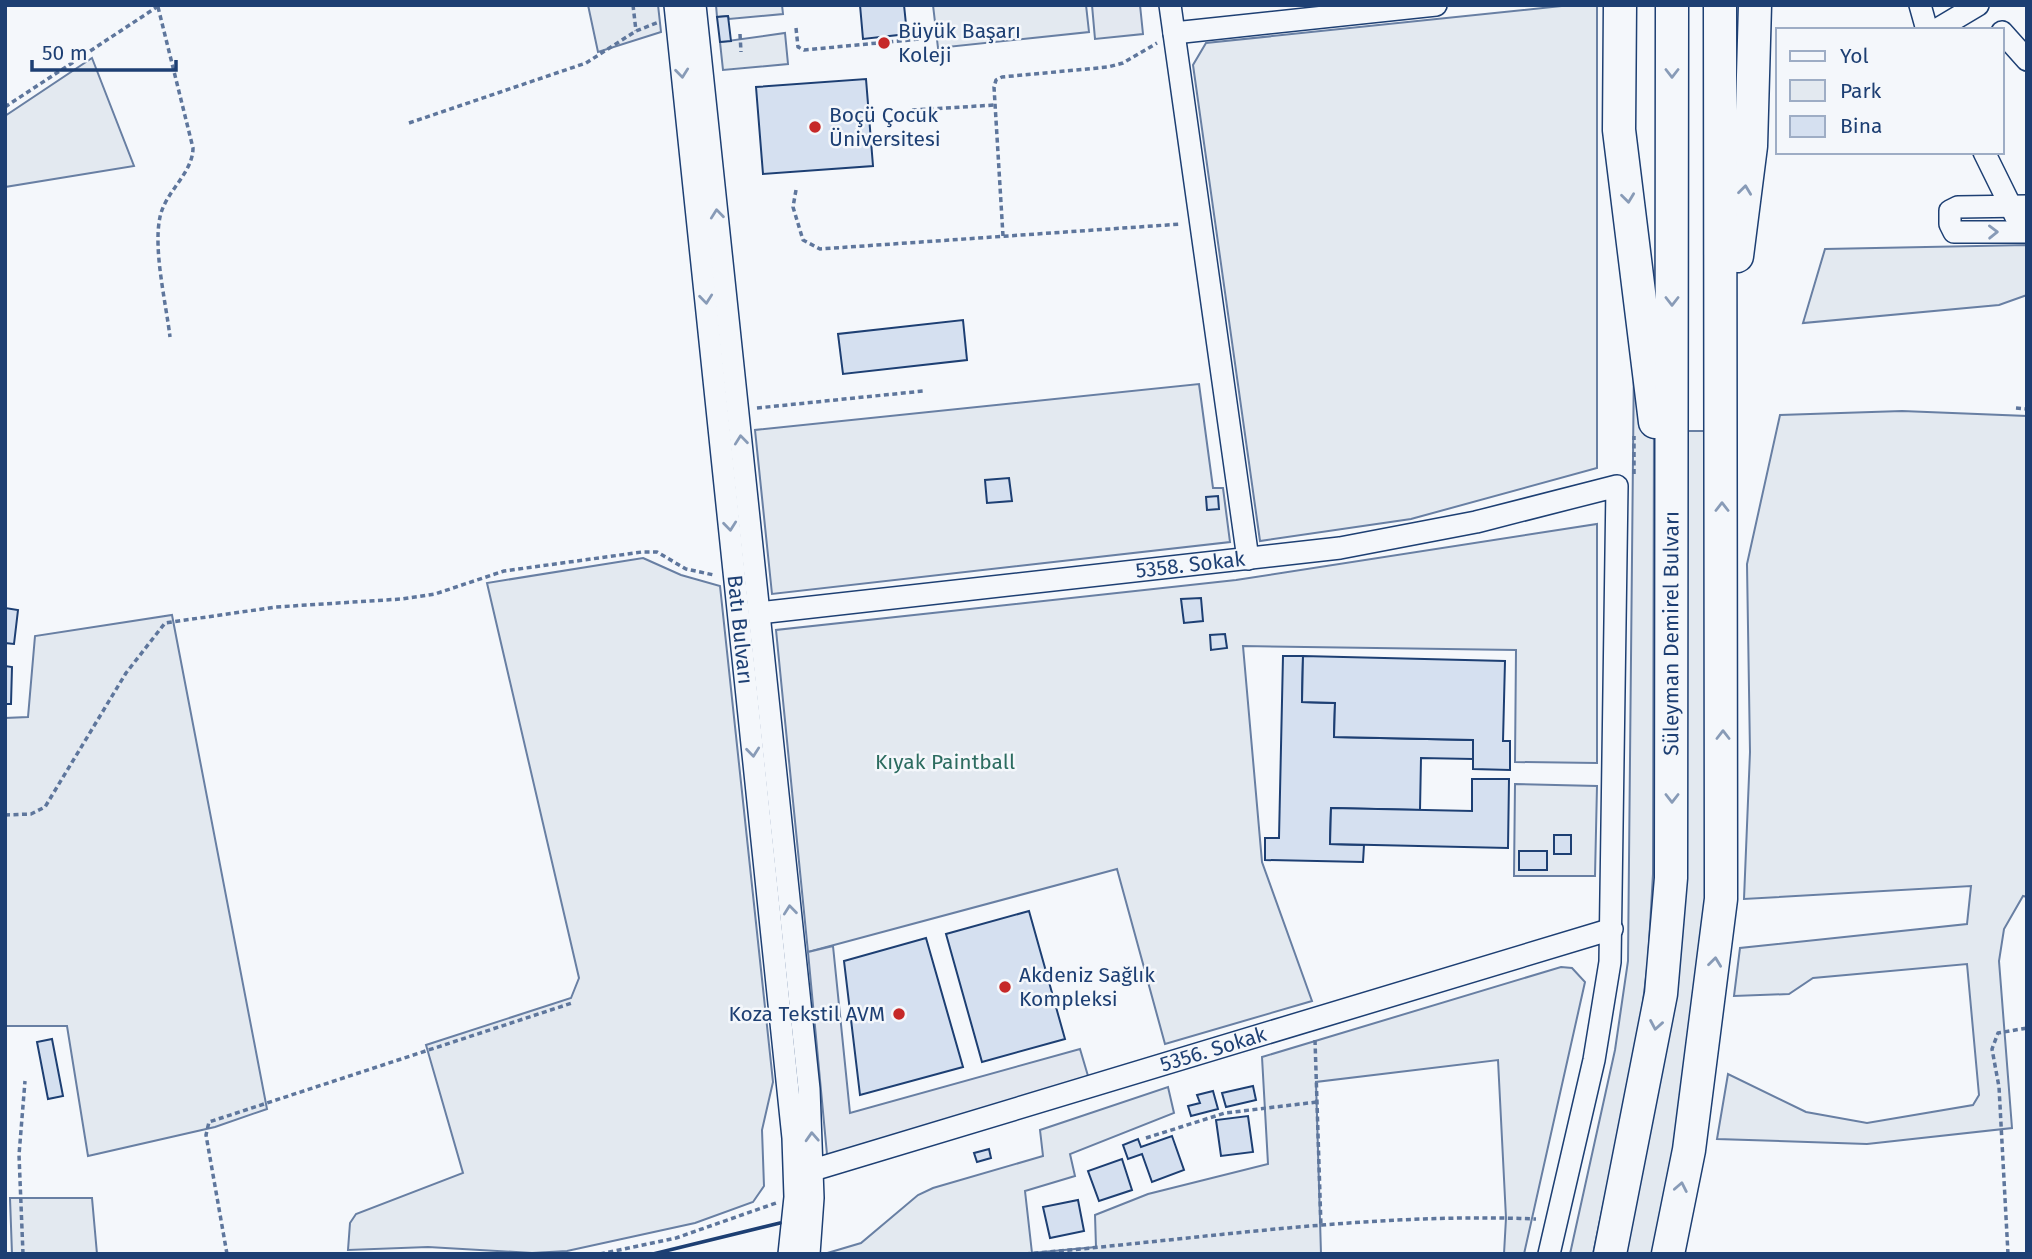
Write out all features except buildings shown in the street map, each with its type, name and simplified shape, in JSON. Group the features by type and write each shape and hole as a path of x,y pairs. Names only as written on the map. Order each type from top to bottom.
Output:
{"highway":[{"path":"1620,5 1619,130 1672,559"},
{"name":"Süleyman Demirel Bulvarı","path":"1610,1254 1656,1023 1667,939 1671,853 1672,5"},
{"path":"1668,1254 1689,1150 1721,899 1720,5"},
{"path":"1721,354 1751,146 1755,5"}],"street":[{"name":"Batı Bulvarı","path":"695,5 809,1089 813,1170 809,1254"},
{"path":"1170,5 1248,559"},
{"path":"1174,33 1436,5"},
{"path":"1920,5 1926,28"},
{"path":"1940,28 1980,5 1999,28"},
{"name":"Batı Bulvarı","path":"676,11 789,1094 795,1196 789,1254"},
{"path":"2004,34 2027,60"},
{"path":"1985,154 2019,206 2025,232 1960,233 1950,229 1949,216 1954,208 2019,206"},
{"name":"5358. Sokak","path":"759,613 1248,559 1408,537 1617,486 1612,929"},
{"path":"1549,1254 1594,1060 1605,1000 1612,929"},
{"name":"5356. Sokak","path":"813,1170 1612,929"}],"path":[{"path":"633,5 636,31"},
{"path":"5,107 159,6 193,148 191,162 170,194 160,218 161,257 170,337"},
{"path":"409,123 586,64 636,31 676,11"},
{"path":"796,28 798,47 804,50 920,39"},
{"path":"1003,236 994,87 996,80 1002,77 1108,67 1133,57 1174,33"},
{"path":"740,34 741,52"},
{"path":"912,110 995,105"},
{"path":"796,190 793,207 803,240 820,249 1201,223"},
{"path":"737,409 923,391"},
{"path":"2016,408 2027,409"},
{"path":"5,815 31,814 45,807 126,673 165,623 276,607 401,599 435,594 504,571 642,551 657,551 686,569 735,578"},
{"path":"227,1254 206,1135 209,1122 572,1003"},
{"path":"1314,1019 1321,1227"},
{"path":"2008,1254 1999,1087 1992,1049 1998,1033 2027,1028"},
{"path":"23,1254 19,1169 25,1081"},
{"path":"1146,1138 1225,1113 1317,1102"},
{"path":"600,1254 676,1238 795,1196"},
{"path":"1025,1254 1446,1217 1557,1220"}],"green space":[{"path":"588,5 658,5 661,32 598,52"},
{"path":"716,5 782,5 783,14 729,19 728,16 717,17"},
{"path":"933,5 1086,5 1089,32 938,48"},
{"path":"1571,5 1597,5 1597,468 1411,519 1260,541 1193,65 1206,43"},
{"path":"785,33 788,64 723,70 720,42"},
{"path":"92,58 134,166 5,187 5,116"},
{"path":"2027,245 2027,295 1999,305 1803,323 1825,249"},
{"path":"1635,256 1654,412 1653,874 1648,961 1639,1034 1593,1254 1570,1254 1615,1050 1628,961"},
{"path":"1199,384 1213,488 1223,488 1230,542 772,594 755,430"},
{"path":"1902,411 2027,416 2027,897 2023,896 2004,929 1999,961 2012,1128 1867,1144 1717,1139 1728,1074 1806,1112 1867,1123 1973,1105 1979,1095 1967,964 1813,978 1789,994 1734,996 1740,948 1967,924 1971,886 1744,899 1750,752 1747,564 1780,415"},
{"path":"1685,431 1707,431 1707,919 1692,1049 1655,1254 1624,1254 1645,1155"},
{"name":"Kıyak Paintball","path":"1597,524 1597,763 1515,762 1516,650 1243,646 1262,862 1312,1001 1165,1044 1117,869 808,952 776,630 1236,580"},
{"path":"643,558 681,575 720,586 773,1082 762,1130 764,1186 753,1202 695,1223 567,1251 532,1253 428,1247 348,1250 350,1223 356,1214 463,1173 426,1045 571,998 579,978 487,583"},
{"path":"172,615 267,1109 215,1127 88,1156 67,1026 5,1026 5,718 28,717 35,636"},
{"path":"1515,784 1597,786 1595,876 1514,876"},
{"path":"1561,967 1572,968 1585,982 1524,1254 1504,1254 1506,1218 1498,1060 1316,1082 1321,1254 824,1254 861,1243 918,1195 933,1188 1043,1156 1040,1130 1168,1087 1174,1113 1070,1154 1075,1176 1025,1191 1032,1253 1096,1247 1095,1215 1148,1194 1268,1164 1262,1057"},
{"path":"10,1198 92,1198 97,1254 12,1254"}],"shaded area":[{"path":"1092,5 1140,5 1143,34 1095,39"},
{"path":"833,946 850,1113 1080,1049 1091,1086 828,1165 808,952"}],"wall":[{"path":"653,1254 780,1223"}],"place":[{"name":"Büyük Başarı Koleji","path":"884,43"},
{"name":"Boçü Çocuk Üniversitesi","path":"815,127"},
{"name":"Akdeniz Sağlık Kompleksi","path":"1005,987"},
{"name":"Koza Tekstil AVM","path":"899,1014"}]}
